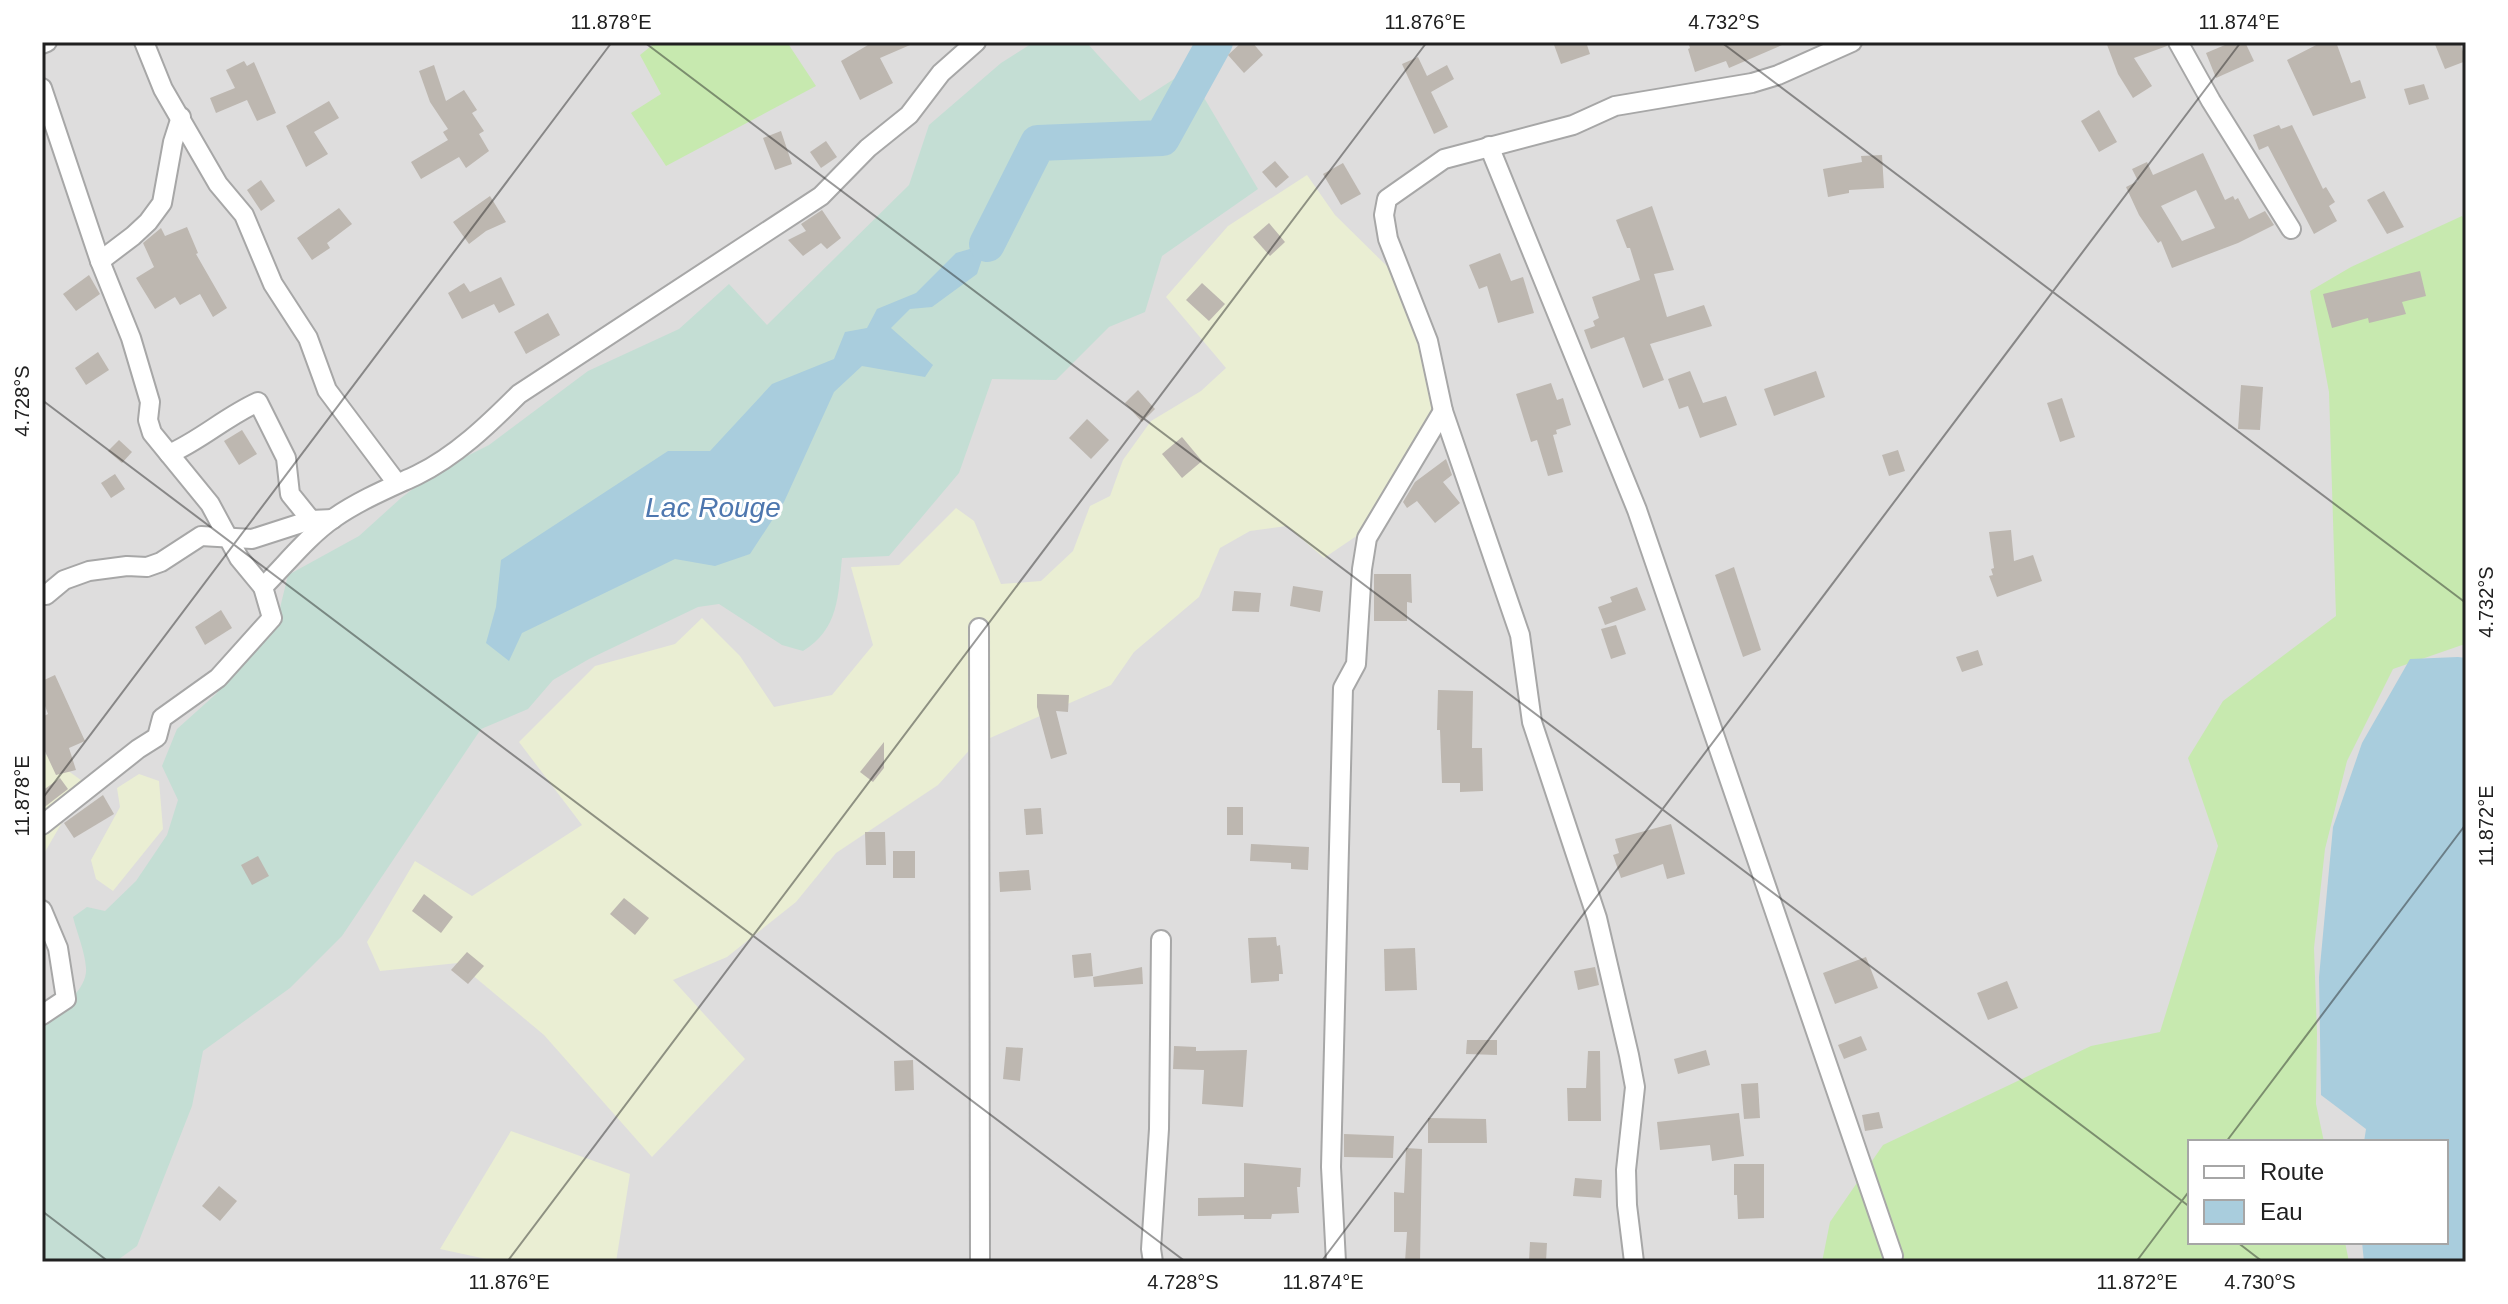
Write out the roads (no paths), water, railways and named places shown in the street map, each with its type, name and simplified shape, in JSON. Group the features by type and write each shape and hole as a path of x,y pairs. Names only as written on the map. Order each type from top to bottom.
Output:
{"street":[{"path":"144,42 163,89 218,184 244,215 273,284 308,338 327,390 396,482"},
{"path":"263,587 333,519 443,459 487,426 519,394 821,196 868,148 909,115 941,73 976,42"},
{"path":"1634,1262 1626,1170 1635,1100 1629,1055 1597,918 1532,722 1520,635 1443,411 1428,341 1388,239 1384,215 1387,199 1444,159 1573,125 1615,106 1752,83 1778,75 1852,42"},
{"path":"2178,42 2291,229"},
{"path":"42,88 100,261 131,338 150,402 148,420 152,433 210,504 239,558 263,587 272,618 218,678 162,718 157,737 42,825"},
{"path":"100,261 133,236 162,203 173,142 181,117"},
{"path":"1489,146 1637,510 1893,1256"},
{"path":"169,454 187,446 231,414 258,402 286,458 290,494 311,520"},
{"path":"1336,1262 1331,1167 1343,688 1356,664 1367,538 1443,411"},
{"path":"42,594 46,595 64,580 89,571 147,567 201,536 252,539 311,520 333,519"},
{"path":"979,628 980,1262"},
{"path":"42,910 58,948 66,999 42,1015"},
{"path":"1153,1262 1151,1249 1159,1129 1161,940"}],"water":[{"name":"Lac Rouge","path":"987,244 977,274 932,307 910,309 891,328 933,365 925,377 862,366 834,392 784,502 750,554 715,566 675,559 522,633 509,661 486,643 496,607 501,560 668,451 710,451 772,384 834,359 845,332 867,328 877,309 916,293 956,253"},
{"path":"2466,658 2466,1262 2364,1262 2362,1244 2448,1244 2448,1140 2364,1140 2366,1129 2321,1095 2319,977 2333,827 2362,743 2410,659"}],"waterway":[{"path":"987,244 1038,143 1162,138 1215,42"}]}
